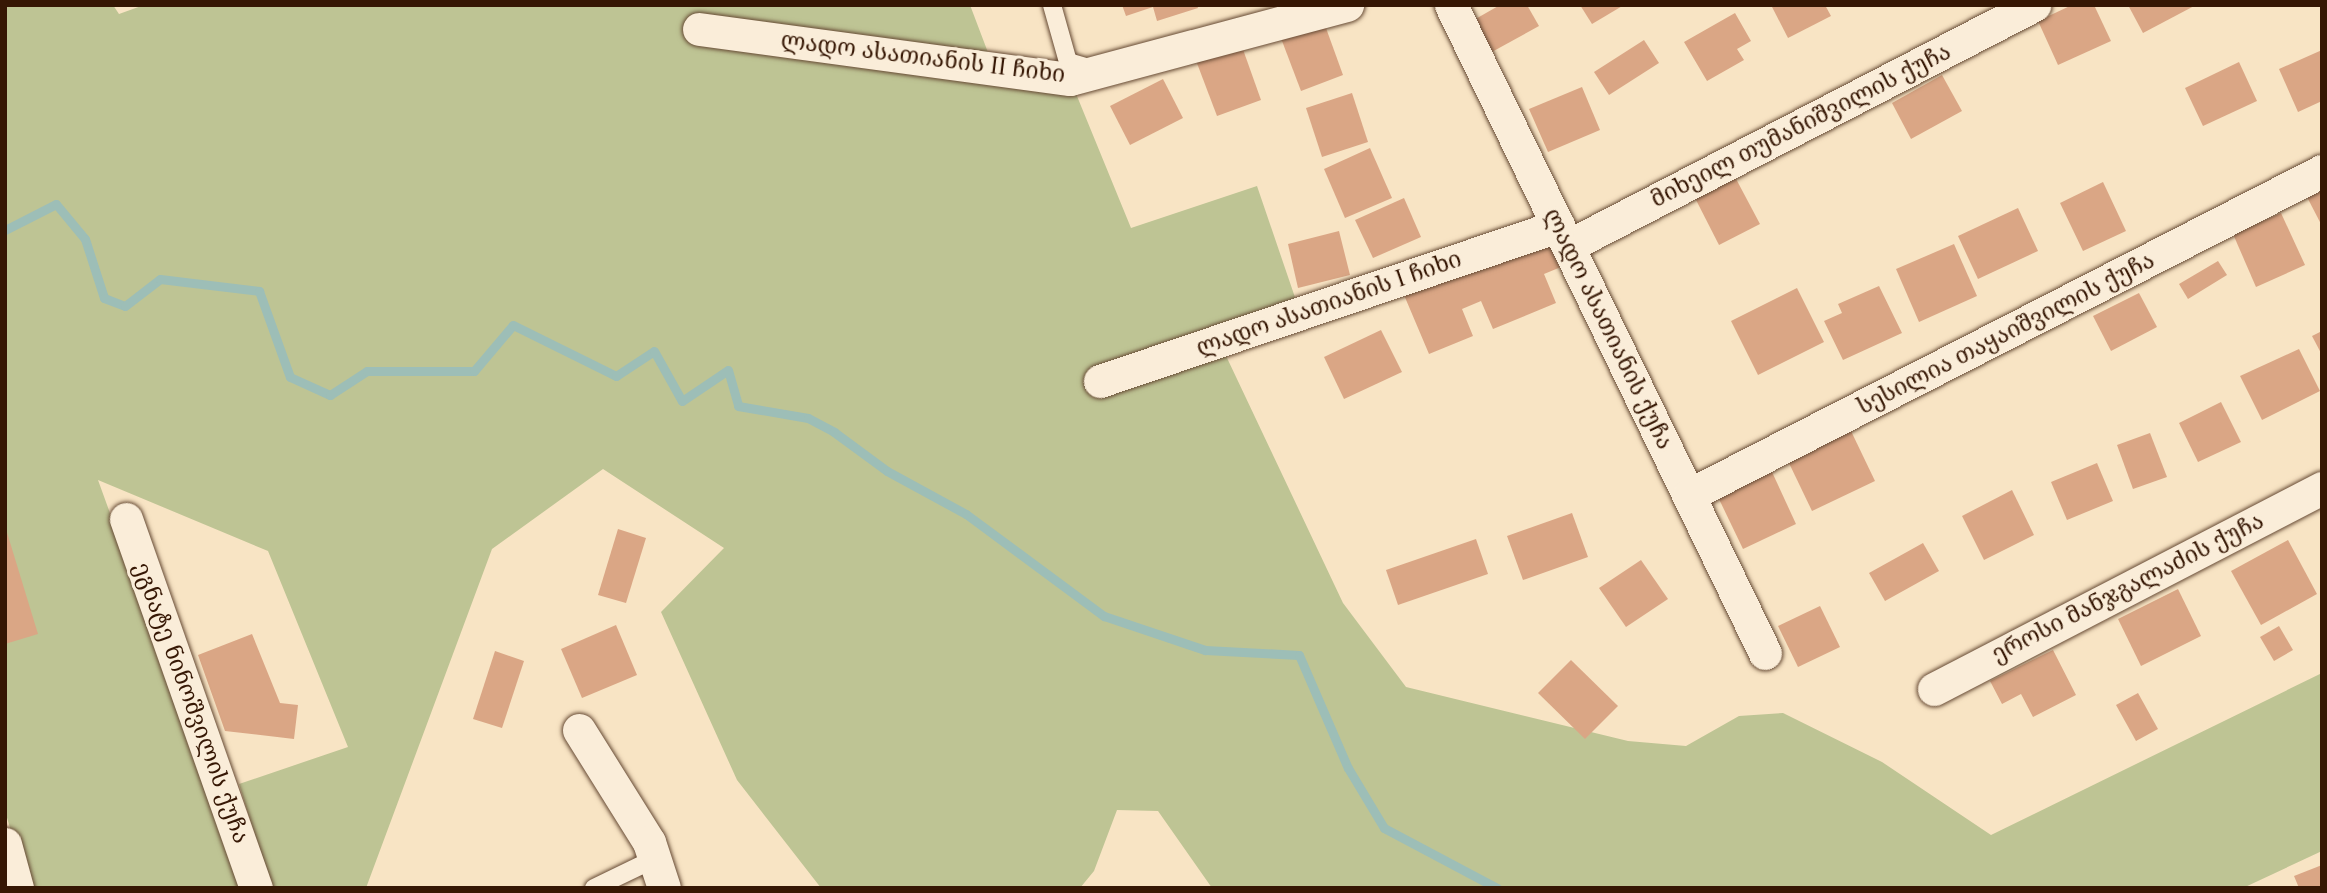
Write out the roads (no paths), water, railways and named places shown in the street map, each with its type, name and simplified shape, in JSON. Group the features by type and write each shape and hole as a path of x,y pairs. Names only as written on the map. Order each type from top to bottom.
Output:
{"street":[{"name":"ლადო ასათიანის II ჩიხი","path":"699,29 1026,75 1106,73 1347,5"},
{"name":"ლადო ასათიანის ქუჩა","path":"1451,5 1765,653"},
{"name":"მიხეილ თუმანიშვილის ქუჩა","path":"1563,236 2034,5"},
{"name":"სესილია თაყაიშვილის ქუჩა","path":"1689,495 2322,171"},
{"name":"ლადო ასათიანის I ჩიხი","path":"1100,382 1563,236"},
{"name":"ეროსი მანჯგალაძის ქუჩა","path":"1934,689 2322,488"},
{"name":"ეგნატე ნინოშვილის ქუჩა","path":"126,519 256,888"},
{"path":"579,730 659,873"},
{"path":"5,844 18,888"}],"lane":[{"path":"1052,5 1068,62 1106,73"},
{"path":"594,888 659,873"}],"waterway":[{"path":"5,230 56,204 85,239 104,298 125,306 160,279 259,291 290,377 330,395 367,371 474,371 513,325 616,376 654,351 682,401 728,370 738,406 808,418 834,432 887,471 966,514 1104,616 1205,650 1299,655 1348,768 1384,828 1497,888"}]}
